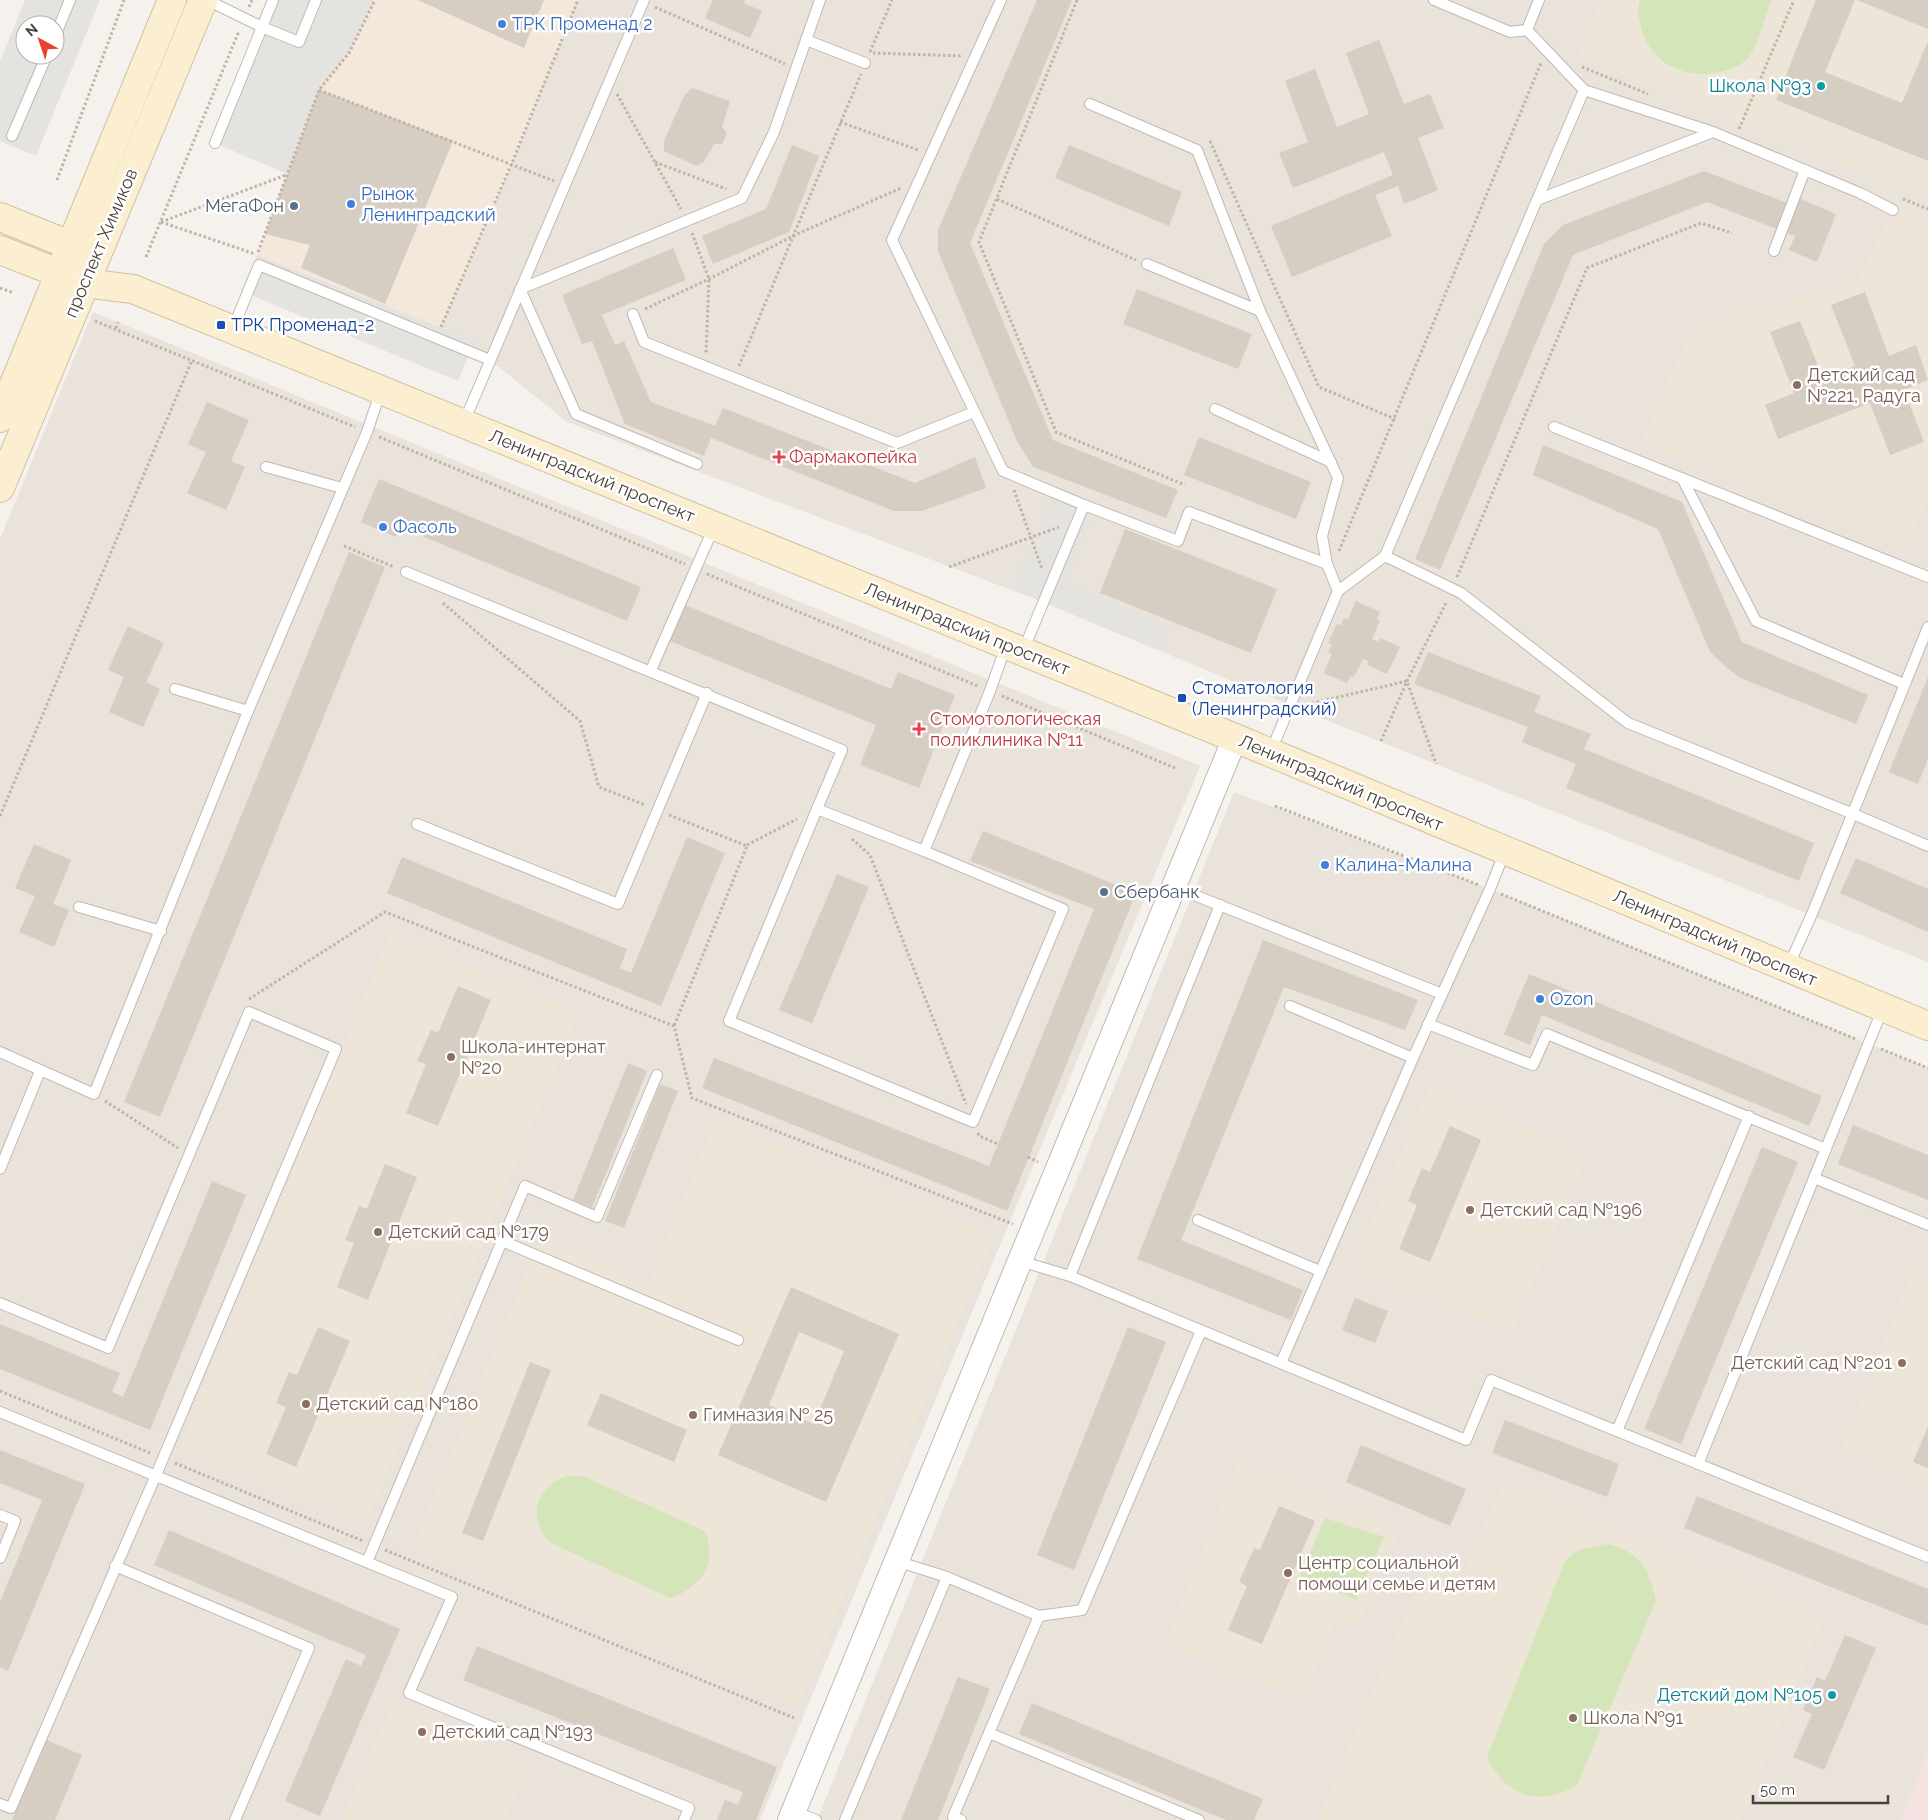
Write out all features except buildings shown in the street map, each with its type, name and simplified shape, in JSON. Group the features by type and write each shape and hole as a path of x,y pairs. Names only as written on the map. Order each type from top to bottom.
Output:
{"main road":[{"name":"проспект Химиков","path":"0,488 72,279 71,246 172,0"},
{"name":"проспект Химиков","path":"0,418 72,279 96,256 205,0"},
{"path":"0,217 96,256 133,289"},
{"name":"Ленинградский проспект","path":"0,250 72,279 133,289 1235,738 1928,1026"}],"street":[{"path":"791,1816 1235,738"}],"lane":[{"path":"64,15 70,0"},
{"path":"205,0 299,42 316,0"},
{"path":"215,143 273,0"},
{"path":"520,289 742,198 774,132 820,0"},
{"path":"1001,0 892,240 1003,471 1178,541 1189,512 1329,568"},
{"path":"1434,0 1510,32 1527,30"},
{"path":"1527,30 1539,0"},
{"path":"464,424 564,185 644,1"},
{"path":"1527,30 1584,90 1713,132 1860,193 1893,210"},
{"path":"806,40 865,63"},
{"path":"12,136 43,65"},
{"path":"1270,753 1338,591 1385,556 1584,90"},
{"path":"1090,104 1197,150 1260,312 1338,478 1322,536 1329,568 1338,591"},
{"path":"1537,200 1713,132"},
{"path":"1774,251 1805,170"},
{"path":"1147,264 1260,312"},
{"path":"232,329 259,265 490,360"},
{"path":"520,289 576,414 698,464"},
{"path":"633,314 644,342 897,443 974,412"},
{"path":"0,1052 94,1094 248,711 367,432 381,390"},
{"path":"1215,409 1331,462"},
{"path":"1554,427 1928,577"},
{"path":"266,467 342,488"},
{"path":"1682,478 1756,621 1904,684"},
{"path":"924,851 990,691 1049,588 1084,505"},
{"path":"651,670 714,526"},
{"path":"1385,556 1461,593 1628,723 1852,813 1928,846"},
{"path":"406,572 651,670 842,750 817,809 729,1021 973,1122 1063,909 817,809"},
{"path":"1788,968 1812,914 1928,627"},
{"path":"175,690 248,711"},
{"path":"417,824 618,904 707,693"},
{"path":"1281,1363 1413,1058 1490,889 1505,850"},
{"path":"1174,887 1442,994"},
{"path":"1070,1276 1220,905"},
{"path":"79,907 161,931"},
{"path":"1290,1006 1413,1058"},
{"path":"1698,1464 1883,1007"},
{"path":"0,1303 108,1348 249,1012 336,1049 156,1475 10,1808 0,1804"},
{"path":"1428,1024 1533,1065 1546,1034 1826,1149"},
{"path":"0,1169 40,1071"},
{"path":"367,1562 525,1186 597,1217 657,1075"},
{"path":"1617,1431 1749,1116"},
{"path":"1814,1178 1928,1225"},
{"path":"1198,1220 1320,1271"},
{"path":"502,1241 738,1340"},
{"path":"1020,1261 1070,1276 1466,1440 1491,1380 1928,1557"},
{"path":"896,1561 947,1577 1039,1616 1082,1610 1201,1331"},
{"path":"0,1412 452,1597 409,1693 689,1808 684,1820"},
{"path":"0,1515 15,1521 0,1558"},
{"path":"115,1566 309,1648 235,1820"},
{"path":"845,1820 947,1577"},
{"path":"961,1820 953,1816 1039,1616"},
{"path":"989,1733 1199,1820"},
{"path":"791,1816 816,1820"}],"path":[{"path":"57,180 124,0"},
{"path":"146,257 252,0"},
{"path":"257,255 319,90 349,53 374,0"},
{"path":"440,330 511,165 578,0"},
{"path":"734,378 892,0"},
{"path":"1077,0 980,242 1056,432 1186,486"},
{"path":"1734,141 1794,0"},
{"path":"644,1 796,69"},
{"path":"1329,568 1395,419 1478,210 1546,49"},
{"path":"870,52 975,57"},
{"path":"610,80 687,221 709,279 705,366"},
{"path":"319,90 564,185"},
{"path":"840,122 931,155"},
{"path":"1210,141 1318,387 1395,419"},
{"path":"655,162 743,196"},
{"path":"161,222 287,174"},
{"path":"633,314 709,279 795,235 919,180"},
{"path":"997,199 1147,264"},
{"path":"1381,741 1407,681 1452,589 1586,268 1701,223 1732,233"},
{"path":"0,288 14,294"},
{"path":"95,321 116,328 1175,768"},
{"path":"116,328 118,322"},
{"path":"0,816 192,360"},
{"path":"1008,473 1049,588"},
{"path":"949,567 1078,520"},
{"path":"344,546 406,572"},
{"path":"436,598 580,722 599,787 747,846"},
{"path":"1311,714 1313,703 1407,681"},
{"path":"1407,681 1436,764"},
{"path":"1275,806 1490,889 1928,1068"},
{"path":"817,809 747,846 674,1026 692,1098 1032,1232"},
{"path":"850,838 870,855 979,1136 998,1144"},
{"path":"241,1004 384,912 674,1026"},
{"path":"94,1094 178,1148 182,1139"},
{"path":"0,1391 794,1718"}],"shaded area":[{"path":"25,0 100,0 36,156 0,141 0,61 15,24 15,65 65,65 65,15 19,15"},
{"path":"273,0 375,0 349,53 319,90 287,174 215,143"},
{"path":"375,0 578,0 440,330 257,255 319,90 349,53"},
{"path":"578,0 1928,0 1928,962 1311,714 1043,602 567,422 490,360 440,330 511,165"},
{"path":"1601,0 1928,0 1928,201 1578,56"},
{"name":"Детский сад №221, Радуга","path":"1894,208 1928,220 1928,499 1905,551 1641,443 1692,328 1858,279"},
{"path":"257,255 475,341 458,381 241,291"},
{"path":"93,312 1200,766 760,1820 0,1820 0,539"},
{"path":"1051,498 1093,516 1065,583 1170,627 1160,651 1012,589"},
{"path":"1234,792 1490,889 1928,1068 1928,1820 817,1820"},
{"path":"390,934 580,1011 366,1523 180,1446"},
{"name":"Детский сад №196","path":"1430,1086 1588,1154 1511,1334 1352,1266"},
{"name":"Гимназия № 25","path":"716,1119 994,1235 798,1706 413,1547 540,1239 648,1284"},
{"name":"Детский сад №201","path":"1913,1269 1928,1275 1928,1485 1841,1451"},
{"name":"Центр социальной помощи семье и детям","path":"1239,1462 1401,1528 1358,1626 1336,1618 1303,1701 1164,1645"},
{"name":"Школа №91","path":"1504,1481 1825,1615 1741,1820 1318,1820 1431,1554 1465,1569"},
{"name":"Детский сад №193","path":"394,1701 531,1762 505,1820 341,1820"},
{"path":"1928,1753 1928,1820 1900,1820"}],"green space":[{"path":"1640,0 1772,0 1749,57 1732,69 1707,74 1681,71 1660,59 1645,39 1639,19"},
{"path":"568,1475 585,1477 705,1531 709,1554 708,1564 698,1581 690,1588 670,1598 551,1543 541,1530 538,1522 537,1507 544,1492 550,1485"},
{"path":"1325,1518 1384,1537 1356,1600 1300,1576"},
{"path":"1607,1544 1619,1547 1636,1557 1646,1571 1656,1601 1577,1785 1550,1796 1537,1797 1525,1794 1513,1789 1503,1781 1487,1757 1565,1561 1578,1550"}],"place":[{"name":"ТРК Променад 2","path":"502,24"},
{"name":"Школа №93","path":"1821,86"},
{"name":"Рынок Ленинградский","path":"351,204"},
{"name":"МегаФон","path":"294,206"},
{"name":"ТРК Променад-2","path":"221,325"},
{"name":"Детский сад №221, Радуга","path":"1797,385"},
{"name":"Фармакопейка","path":"779,457"},
{"name":"Фасоль","path":"383,527"},
{"name":"Стоматология (Ленинградский)","path":"1182,698"},
{"name":"Стомотологическая поликлиника №11","path":"919,729"},
{"name":"Калина-Малина","path":"1325,865"},
{"name":"Сбербанк","path":"1104,892"},
{"name":"Ozon","path":"1540,999"},
{"name":"Школа-интернат №20","path":"451,1057"},
{"name":"Детский сад №196","path":"1470,1210"},
{"name":"Детский сад №179","path":"378,1232"},
{"name":"Детский сад №201","path":"1902,1363"},
{"name":"Детский сад №180","path":"306,1404"},
{"name":"Гимназия № 25","path":"693,1415"},
{"name":"Центр социальной помощи семье и детям","path":"1288,1573"},
{"name":"Детский дом №105","path":"1832,1695"},
{"name":"Школа №91","path":"1573,1718"},
{"name":"Детский сад №193","path":"422,1732"}]}
